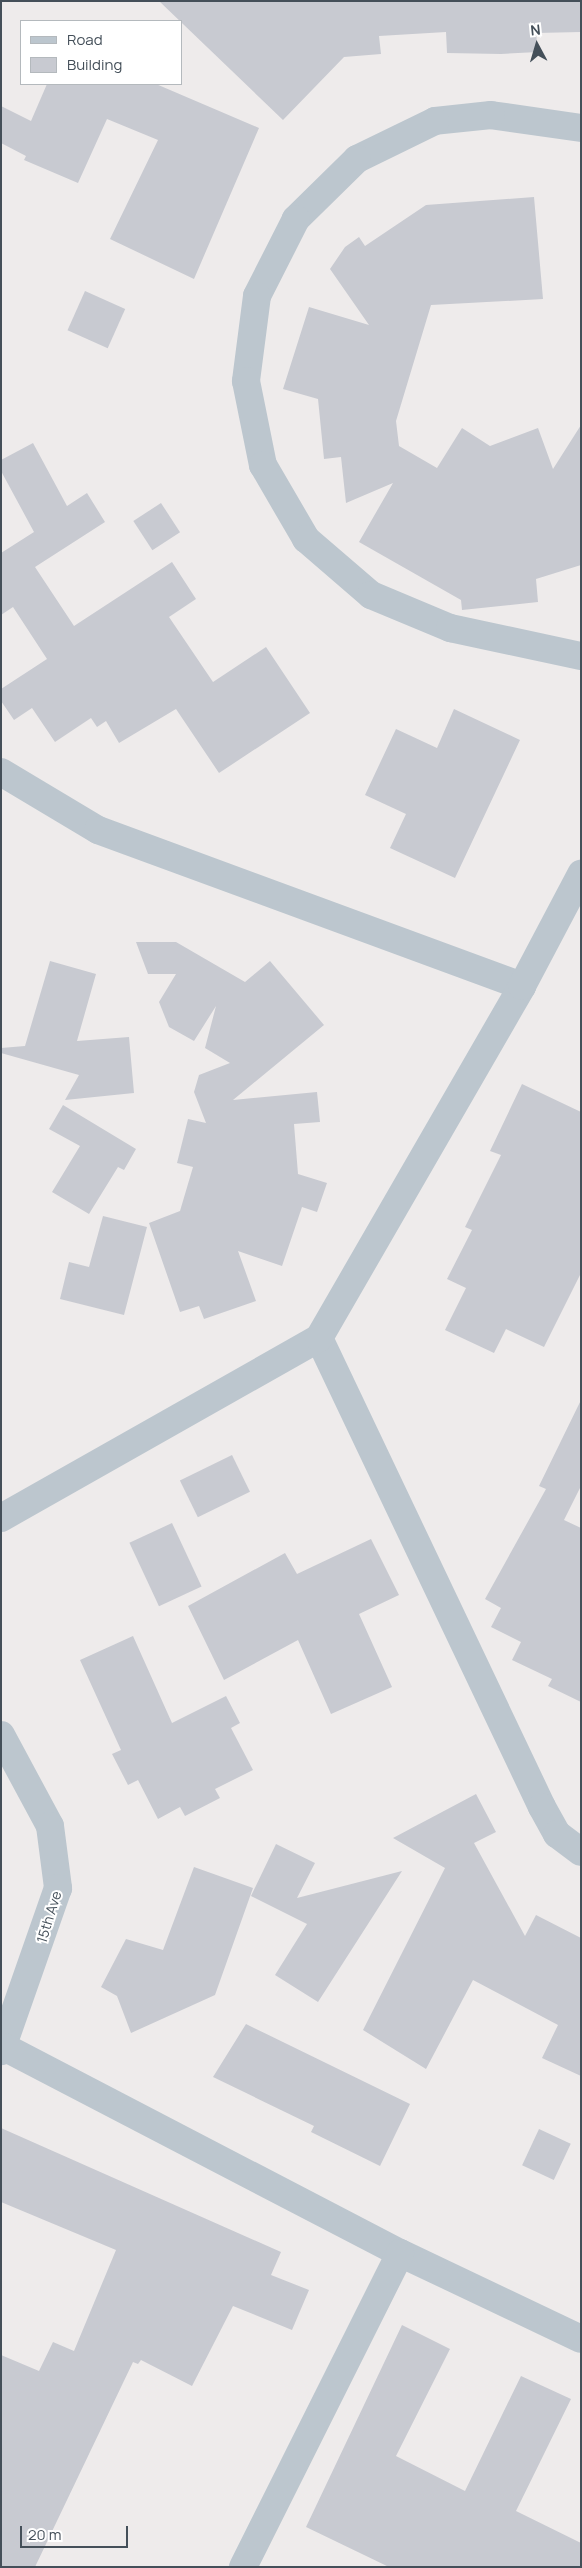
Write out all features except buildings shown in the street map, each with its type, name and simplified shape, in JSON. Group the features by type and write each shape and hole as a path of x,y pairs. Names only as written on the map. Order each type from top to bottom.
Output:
{"street":[{"path":"581,128 492,115 435,120 357,159 296,219 258,296 246,381 267,473 306,539 371,595 450,628 581,656"},
{"path":"1,772 98,830 522,986"},
{"path":"1,1518 319,1338 522,986 581,874"},
{"path":"319,1338 542,1806 557,1834 581,1852"},
{"name":"15th Ave","path":"1,1734 50,1826 58,1888 2,2049"},
{"path":"2,2049 400,2253 581,2339"},
{"path":"250,2564 400,2253"}]}
